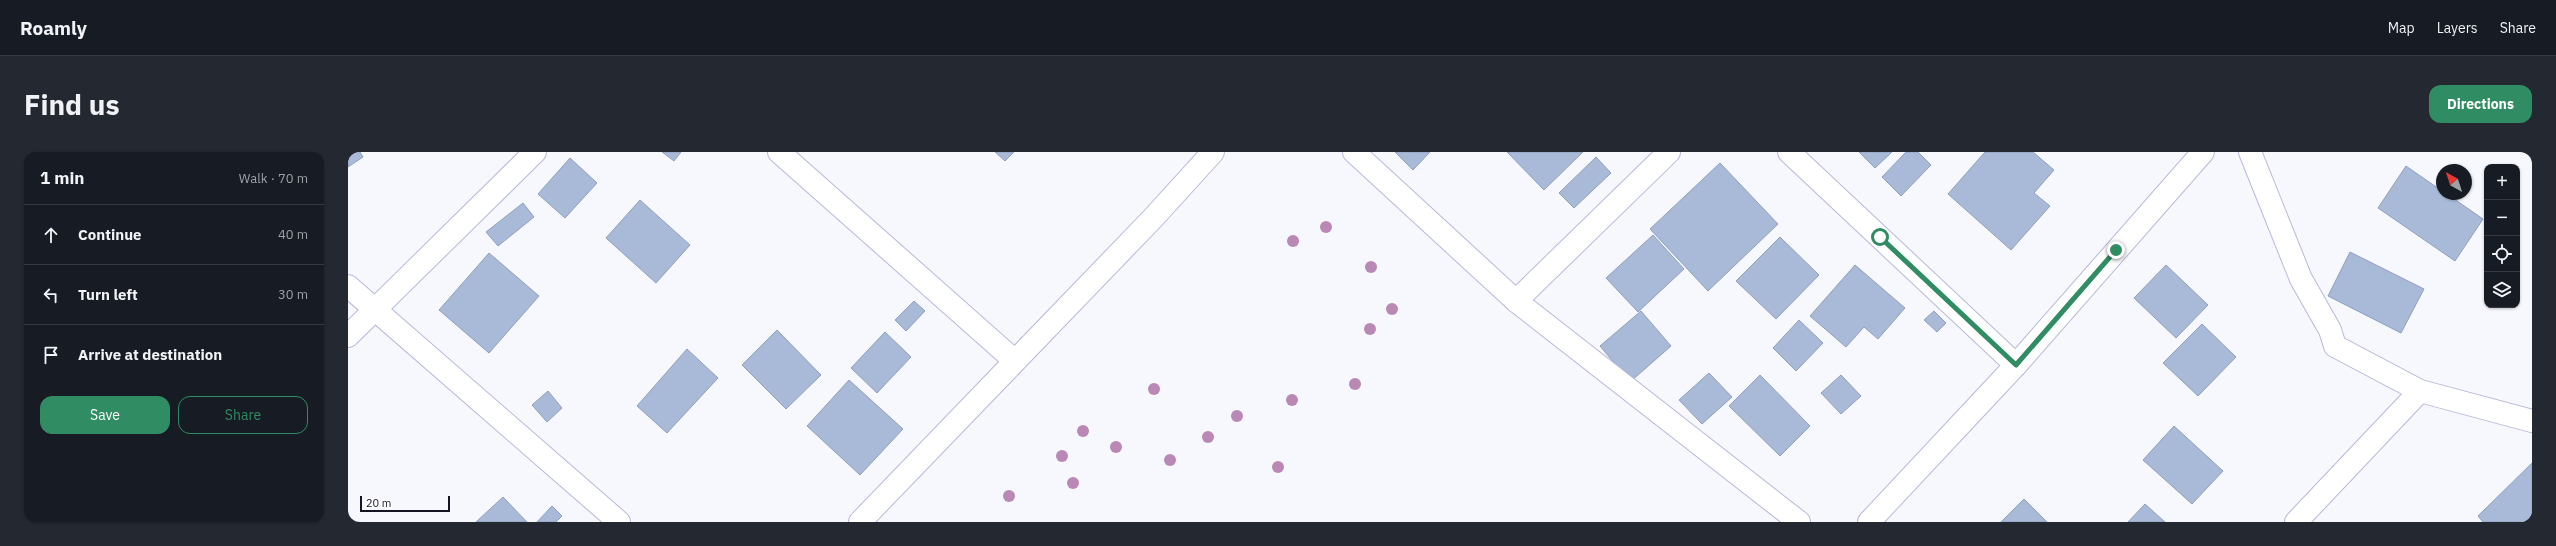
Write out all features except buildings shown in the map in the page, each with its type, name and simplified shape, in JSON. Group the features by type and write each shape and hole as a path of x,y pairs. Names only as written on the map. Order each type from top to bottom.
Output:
{"street":[{"path":"348,336 536,152"},
{"path":"779,152 1015,360"},
{"path":"860,522 1154,217 1213,152"},
{"path":"1354,152 1516,301 1799,522"},
{"path":"1516,301 1669,152"},
{"path":"1790,152 2016,365"},
{"path":"1869,522 2016,365 2203,152"},
{"path":"2250,152 2301,278 2330,330 2335,346 2420,391 2532,420"},
{"path":"348,286 619,522"},
{"path":"2296,522 2420,391"}],"route":[{"path":"1880,237 2016,365 2116,250"}]}
